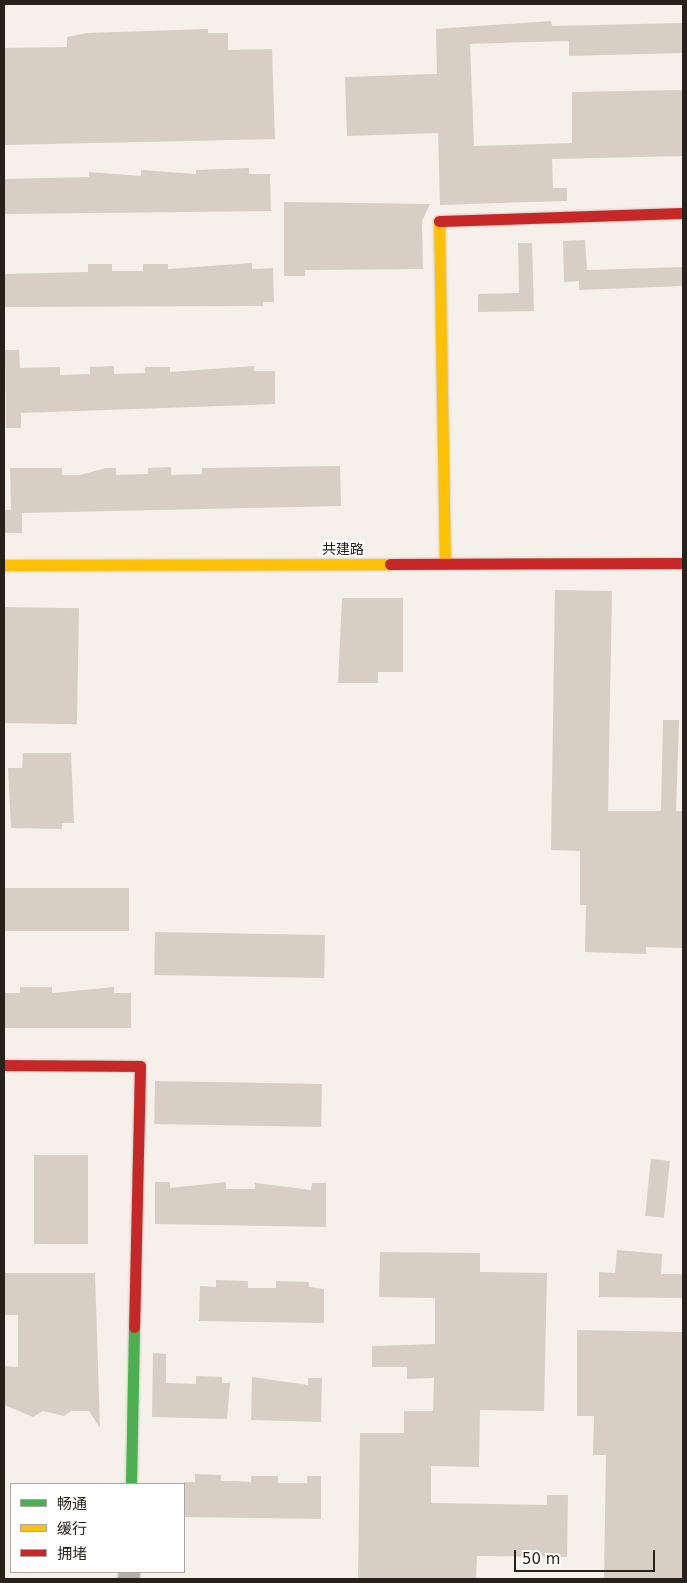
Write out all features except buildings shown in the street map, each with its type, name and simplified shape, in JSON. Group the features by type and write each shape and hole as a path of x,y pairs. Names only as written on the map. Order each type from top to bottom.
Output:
{"street":[{"path":"445,564 438,220 683,213"},
{"name":"共建路","path":"4,565 683,563"},
{"path":"4,1064 140,1066 131,1483"}],"traffic: fast":[{"path":"131,1483 134,1327"}],"traffic: slow":[{"path":"439,221 445,564"},
{"path":"4,565 390,564"}],"traffic: jam":[{"path":"439,221 683,213"},
{"path":"390,564 683,563"},
{"path":"4,1065 140,1066 134,1327"}]}
